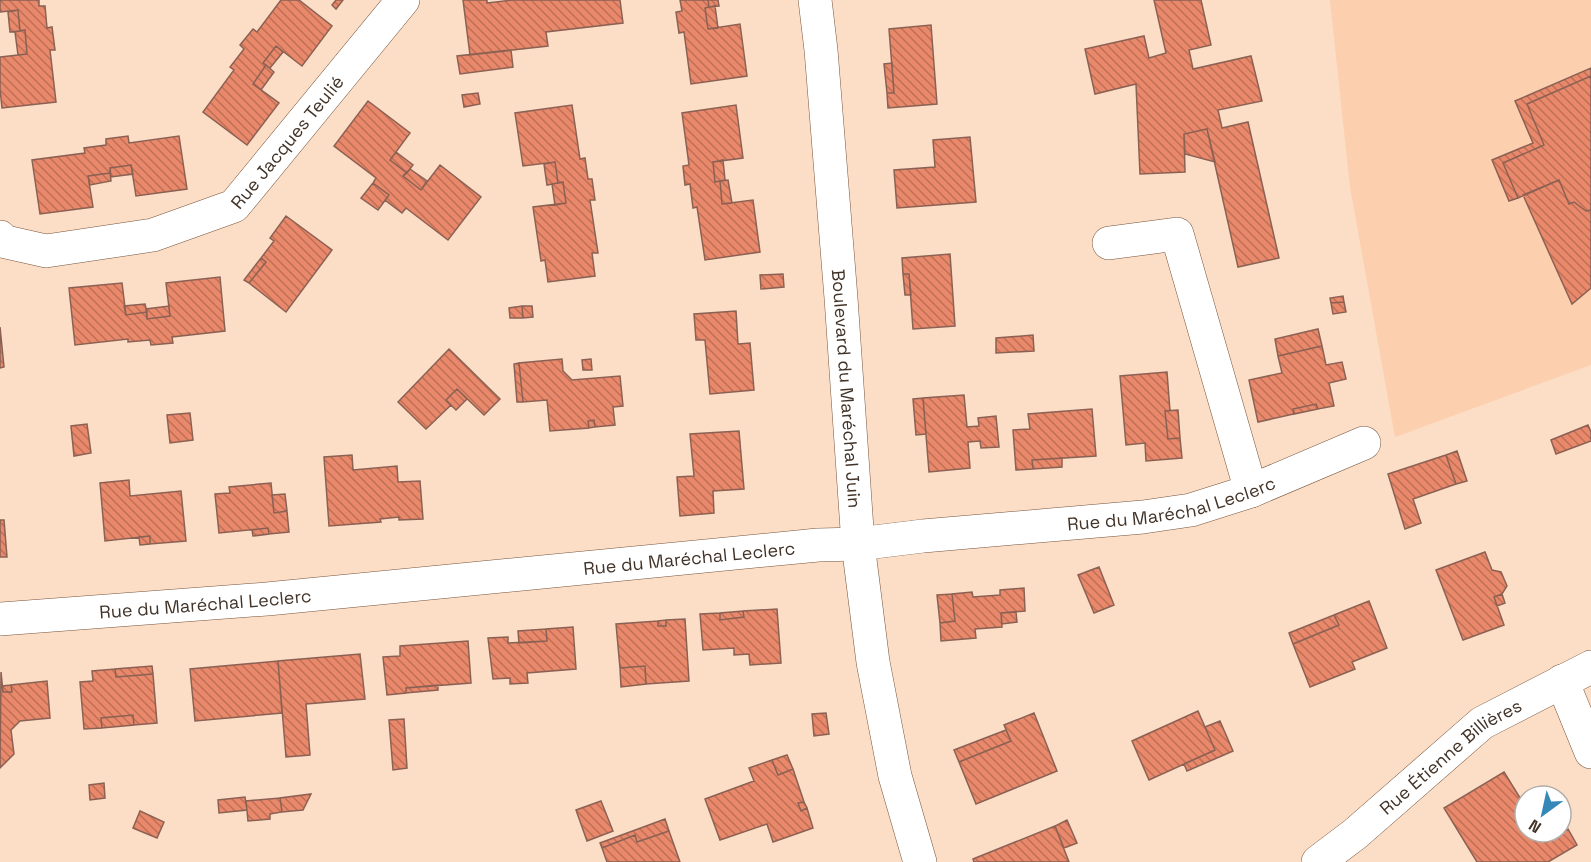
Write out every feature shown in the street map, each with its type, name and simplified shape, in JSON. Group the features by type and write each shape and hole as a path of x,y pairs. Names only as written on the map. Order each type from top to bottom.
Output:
{"street":[{"name":"Rue Jacques Teulié","path":"0,237 2,241 46,251 153,235 234,206 404,0"},
{"name":"Boulevard du Maréchal Juin","path":"815,0 840,286 858,544 873,662 895,776 920,862"},
{"path":"1109,243 1177,234 1251,491"},
{"name":"Rue du Maréchal Leclerc","path":"0,619 267,599 818,545 858,544 923,536 1143,517 1191,510 1251,491 1364,443"},
{"path":"1577,674 1591,752"},
{"name":"Rue Étienne Billières","path":"1318,862 1354,834 1482,723 1577,674"},
{"name":"Boulevard du Maréchal Juin","path":"895,776 898,862"}],"shaded area":[{"path":"1330,0 1591,0 1591,365 1395,437 1350,187"}],"building":[{"path":"0,0 39,0 39,6 45,6 47,28 52,27 55,50 50,50 56,102 2,108 0,57 27,54 25,30 20,31 18,10 0,12"},
{"path":"281,0 299,0 332,26 302,66 276,46 263,63 266,65 253,84 279,103 247,145 203,112 234,70 230,67 244,49 240,45 253,29 257,32"},
{"path":"336,0 343,0 336,9 332,5"},
{"path":"463,0 487,0 487,3 513,0 620,0 623,23 546,32 548,46 470,55"},
{"path":"680,0 708,0 709,7 705,8 708,29 740,24 747,76 691,84 684,32 679,33 676,12 682,11"},
{"path":"708,0 718,0 719,6 709,7"},
{"path":"1154,0 1201,0 1211,45 1189,50 1193,69 1251,56 1262,101 1218,110 1222,128 1248,122 1279,258 1238,267 1207,129 1184,134 1185,172 1140,174 1136,84 1095,94 1085,49 1144,36 1149,58 1166,53"},
{"path":"715,6 718,28 708,29 705,8"},
{"path":"18,10 20,31 10,32 8,12"},
{"path":"931,25 937,104 888,108 887,93 894,93 889,29"},
{"path":"25,30 27,54 18,55 15,32"},
{"path":"276,46 283,52 270,68 263,63"},
{"path":"511,50 513,67 460,74 457,56"},
{"path":"892,63 894,93 887,93 884,64"},
{"path":"266,65 274,72 261,90 253,84"},
{"path":"1591,68 1591,76 1527,104 1544,145 1503,163 1518,198 1509,201 1492,160 1533,143 1515,101"},
{"path":"1591,76 1591,210 1586,211 1574,202 1569,204 1559,180 1518,198 1503,163 1544,145 1527,104"},
{"path":"478,93 480,104 464,107 462,95"},
{"path":"368,101 410,133 390,160 407,173 403,176 421,190 440,165 481,197 448,240 406,208 402,213 385,200 389,195 373,183 376,178 334,146"},
{"path":"572,105 580,159 585,158 588,179 592,179 595,200 590,200 598,253 592,253 595,276 548,282 545,260 541,261 533,207 566,203 563,182 558,183 555,162 523,166 515,113"},
{"path":"736,105 743,158 713,162 715,182 720,181 722,204 753,200 760,252 705,260 697,207 693,208 690,184 685,185 683,166 689,165 682,113"},
{"path":"1207,129 1215,162 1185,154 1184,134"},
{"path":"128,136 129,143 179,136 187,189 136,196 131,165 110,168 110,173 88,176 93,207 40,214 32,160 85,153 84,148 106,145 106,139"},
{"path":"970,137 976,202 897,208 894,170 935,167 933,140"},
{"path":"396,152 413,165 407,173 390,160"},
{"path":"723,160 725,180 715,182 713,162"},
{"path":"555,162 558,183 547,185 544,164"},
{"path":"131,165 133,174 111,177 110,168"},
{"path":"410,169 427,181 421,190 403,176"},
{"path":"110,173 111,181 90,185 88,176"},
{"path":"728,180 732,203 722,204 720,181"},
{"path":"1559,180 1569,204 1574,202 1586,211 1591,210 1591,288 1572,304 1523,195"},
{"path":"563,182 566,203 555,205 552,184"},
{"path":"373,183 389,195 378,210 361,198"},
{"path":"286,216 332,250 286,312 249,283 266,262 261,258 274,241 270,238"},
{"path":"950,254 955,326 913,329 909,274 903,274 902,258"},
{"path":"261,258 266,262 249,283 244,280"},
{"path":"783,274 784,287 761,289 760,275"},
{"path":"903,274 909,274 911,295 905,295"},
{"path":"220,277 225,331 172,337 173,343 151,345 150,340 128,342 128,339 75,345 69,288 122,283 126,315 147,312 147,319 170,316 166,283"},
{"path":"1343,296 1344,302 1331,303 1330,298"},
{"path":"1344,302 1346,312 1333,314 1331,303"},
{"path":"145,304 147,312 126,315 124,306"},
{"path":"169,306 170,316 147,319 146,309"},
{"path":"522,306 523,318 510,318 509,308"},
{"path":"522,306 532,306 533,317 523,318"},
{"path":"736,311 738,344 750,343 754,390 710,394 705,340 696,340 694,314"},
{"path":"0,327 4,367 0,368"},
{"path":"1318,329 1322,346 1278,356 1275,339"},
{"path":"1033,335 1034,351 996,353 996,338"},
{"path":"1322,346 1326,365 1342,362 1346,379 1329,383 1334,406 1318,409 1316,404 1293,409 1294,414 1258,422 1249,380 1282,373 1278,356"},
{"path":"449,349 500,399 484,415 457,389 446,400 451,405 426,429 398,402"},
{"path":"562,359 563,371 572,380 620,376 623,406 613,407 615,425 595,427 594,420 588,421 589,428 550,431 547,400 523,402 519,363"},
{"path":"591,359 592,370 583,370 582,360"},
{"path":"519,363 523,402 517,402 514,364"},
{"path":"1167,372 1170,411 1165,411 1168,439 1180,438 1182,458 1146,461 1145,443 1126,445 1120,376"},
{"path":"457,389 467,399 456,410 446,400"},
{"path":"964,395 967,427 979,426 978,418 996,416 999,447 981,448 980,441 968,442 970,468 929,472 923,398"},
{"path":"923,398 926,434 916,435 913,399"},
{"path":"1316,404 1318,409 1294,414 1293,409"},
{"path":"1092,409 1096,456 1032,460 1033,469 1016,470 1013,430 1030,429 1028,414"},
{"path":"1178,410 1180,438 1168,439 1165,411"},
{"path":"190,413 193,440 170,443 167,415"},
{"path":"594,420 595,427 589,428 588,421"},
{"path":"87,424 91,453 74,456 71,426"},
{"path":"1588,425 1591,441 1556,454 1551,440"},
{"path":"739,431 744,489 713,491 714,513 680,516 677,477 694,476 690,434"},
{"path":"1457,451 1467,481 1456,484 1446,455"},
{"path":"352,455 353,470 397,466 398,482 420,481 423,519 399,520 399,517 380,519 381,522 329,526 324,457"},
{"path":"1446,455 1456,484 1413,499 1421,523 1405,529 1388,474"},
{"path":"1062,458 1062,467 1033,469 1032,460"},
{"path":"129,480 130,496 181,491 186,541 150,544 150,536 105,541 100,483"},
{"path":"271,483 274,513 287,511 289,532 269,534 268,528 219,533 215,494 230,493 229,487"},
{"path":"285,494 287,511 274,513 272,495"},
{"path":"0,520 4,520 7,557 0,557"},
{"path":"268,528 269,534 253,536 252,530"},
{"path":"150,536 150,544 140,545 139,537"},
{"path":"1485,552 1492,570 1501,572 1507,586 1502,594 1494,597 1504,625 1463,640 1436,570"},
{"path":"1099,567 1114,605 1094,613 1078,575"},
{"path":"1024,588 1025,611 1001,613 1002,627 975,629 976,638 941,641 940,623 955,621 952,594 972,592 973,597 1000,595 1000,590"},
{"path":"952,594 955,621 940,623 937,595"},
{"path":"1502,594 1505,603 1497,606 1494,597"},
{"path":"1369,601 1387,648 1352,662 1355,669 1310,687 1293,644 1339,625 1334,615"},
{"path":"777,609 781,663 750,665 749,654 734,655 734,648 703,650 700,614 720,613 720,620 744,617 743,611"},
{"path":"743,611 744,617 720,620 720,613"},
{"path":"1016,612 1017,622 1002,624 1001,613"},
{"path":"1334,615 1339,625 1293,644 1289,633"},
{"path":"685,619 689,681 646,684 645,666 620,668 616,624 658,621 658,626 666,626 666,620"},
{"path":"666,620 666,626 658,626 658,621"},
{"path":"573,627 576,669 527,673 528,683 510,684 510,678 493,679 488,638 508,637 508,643 547,641 546,629"},
{"path":"546,629 547,641 519,643 518,631"},
{"path":"468,641 471,683 406,688 406,693 387,695 383,657 400,656 400,646"},
{"path":"360,654 365,699 306,704 310,755 286,757 278,661"},
{"path":"278,661 282,713 195,721 190,669"},
{"path":"152,666 153,674 116,677 115,669"},
{"path":"645,666 646,684 621,687 620,668"},
{"path":"115,669 116,677 153,674 157,723 134,725 133,715 101,718 102,728 84,729 80,682 93,681 92,671"},
{"path":"1,672 3,692 12,692 11,685 47,681 50,718 20,721 11,730 14,754 0,768"},
{"path":"11,685 12,692 3,692 2,686"},
{"path":"438,685 438,690 406,693 406,688"},
{"path":"1198,711 1215,750 1149,780 1132,741"},
{"path":"826,713 829,734 814,736 812,714"},
{"path":"1034,713 1057,771 976,804 959,762 1011,741 1004,725"},
{"path":"133,715 134,725 102,728 101,718"},
{"path":"404,719 407,768 393,770 389,720"},
{"path":"1220,721 1233,751 1187,771 1184,764 1215,750 1205,727"},
{"path":"1006,730 1011,741 959,762 954,750"},
{"path":"787,755 793,769 778,775 772,760"},
{"path":"772,760 778,775 793,769 804,802 798,803 801,811 807,808 813,828 773,842 767,824 720,840 705,799 754,781 749,768"},
{"path":"1504,772 1513,787 1513,844 1573,844 1573,838 1577,845 1548,862 1477,862 1444,808"},
{"path":"104,783 105,798 90,800 89,785"},
{"path":"311,794 303,810 282,812 280,798"},
{"path":"245,797 247,810 219,813 218,800"},
{"path":"280,798 282,812 270,814 270,819 248,821 246,801"},
{"path":"601,801 613,831 587,841 576,810"},
{"path":"804,802 807,808 801,811 798,803"},
{"path":"140,811 164,822 157,838 133,828"},
{"path":"665,819 669,831 637,842 635,835 602,848 600,843"},
{"path":"1067,820 1077,843 1064,848 1055,826"},
{"path":"1055,826 1069,862 974,862 973,859"},
{"path":"669,831 680,862 607,862 602,848 635,835 637,842"}]}
